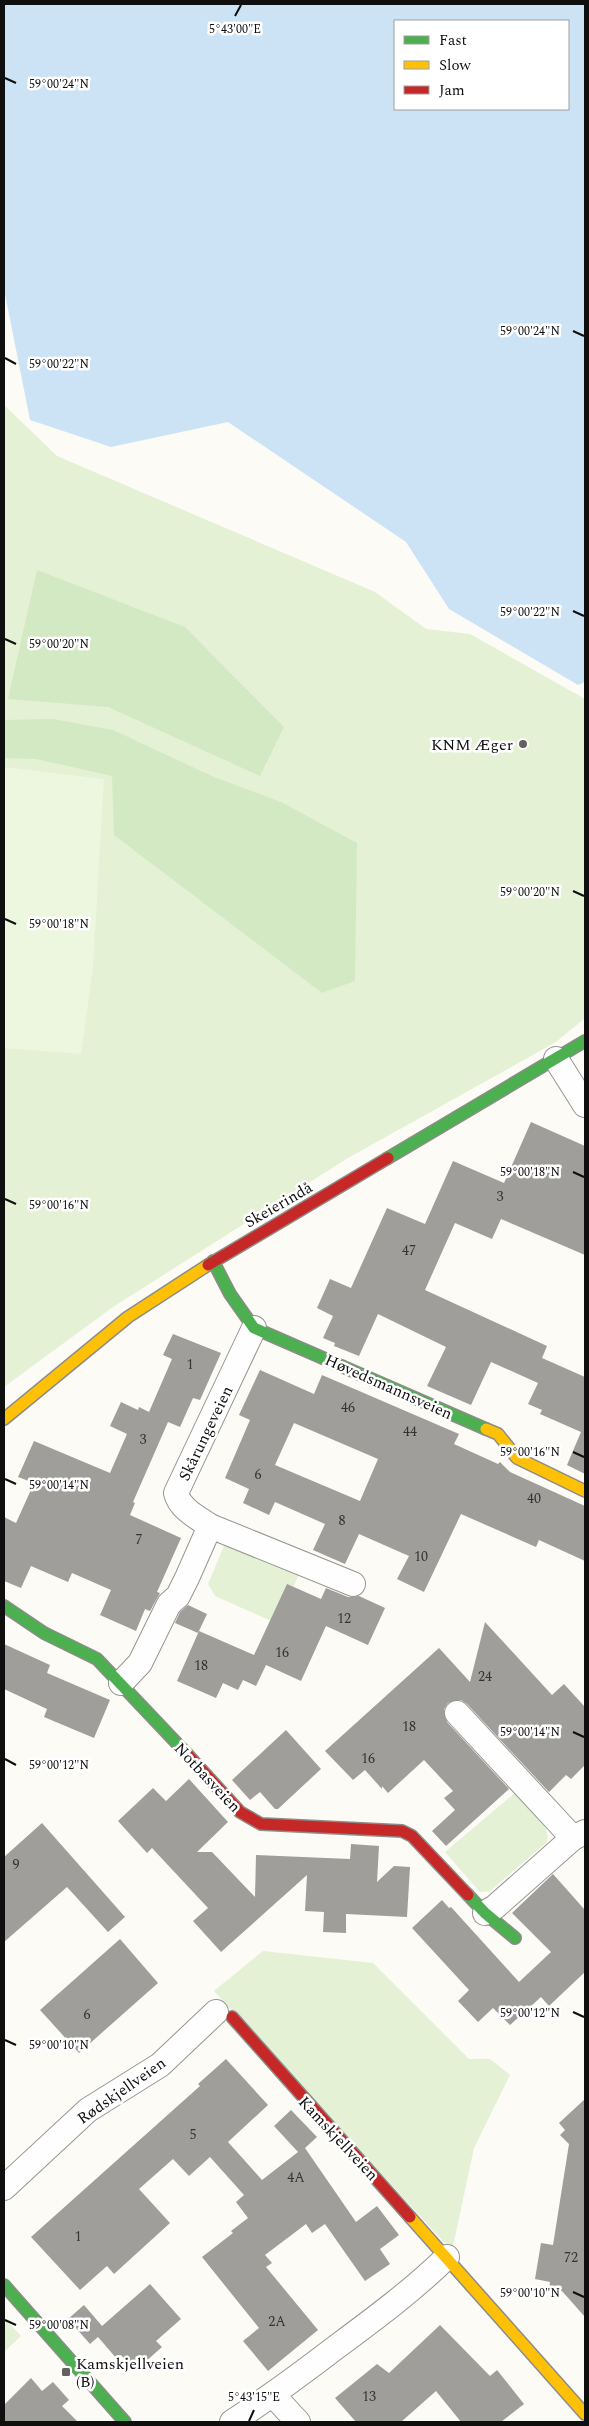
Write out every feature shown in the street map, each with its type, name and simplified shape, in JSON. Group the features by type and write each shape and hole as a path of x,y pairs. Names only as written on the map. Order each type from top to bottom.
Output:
{"street":[{"name":"Skeierindå","path":"4,1419 128,1317 213,1261 585,1041"},
{"path":"556,1059 585,1105"},
{"path":"213,1261 230,1294 254,1328"},
{"name":"Høvedsmannsveien","path":"254,1328 498,1434 517,1458 585,1491"},
{"name":"Skårungeveien","path":"254,1328 176,1493 178,1501 210,1526 353,1584"},
{"path":"121,1683 140,1663 168,1604 178,1596 210,1526"},
{"name":"Notbasveien","path":"4,1606 44,1633 97,1659 240,1812 252,1820 274,1825 402,1831 412,1836 485,1913 515,1938"},
{"path":"457,1712 579,1835 495,1907 485,1913"},
{"name":"Rødskjellveien","path":"4,2188 88,2110 160,2065 224,2015"},
{"name":"Kamskjellveien","path":"224,2015 448,2257 585,2414"},
{"path":"232,2422 273,2395 387,2310 420,2284 448,2257"},
{"path":"4,2285 126,2422"},
{"path":"273,2395 298,2422"}],"green space":[{"path":"4,405 57,456 375,592 426,629 470,634 585,699 585,1018 556,1042 348,1158 113,1307 4,1387"},
{"path":"37,570 185,627 284,727 260,776 108,707 8,699"},
{"path":"53,719 113,730 214,777 281,802 357,843 355,981 322,993 114,835 112,776 36,759 4,758 4,720"},
{"path":"4,767 104,779 93,967 81,1054 4,1048"},
{"path":"226,1541 302,1567 278,1624 215,1596 208,1584"},
{"path":"517,1791 542,1821 546,1828 547,1842 490,1891 480,1892 445,1852"},
{"path":"263,1951 373,1963 469,2059 490,2059 510,2075 474,2148 452,2251 214,1991"},
{"path":"4,2318 21,2336 4,2352"}],"water":[{"path":"4,4 585,4 585,682 578,685 449,609 406,542 228,422 111,447 30,420 4,289"}],"building":[{"path":"531,1122 585,1146 585,1255 501,1219 492,1239 455,1223 425,1290 547,1346 542,1358 585,1377 585,1474 567,1465 581,1432 540,1414 542,1410 528,1404 538,1383 491,1362 471,1405 427,1386 446,1347 378,1314 359,1356 334,1346 335,1343 323,1338 333,1316 317,1308 330,1279 351,1288 387,1208 425,1224 453,1161 504,1183"},
{"path":"173,1334 221,1353 200,1400 193,1398 180,1427 168,1422 133,1502 135,1503 130,1515 181,1538 157,1592 160,1593 150,1611 145,1609 136,1631 100,1615 111,1590 72,1573 68,1582 31,1566 21,1588 4,1581 4,1517 16,1523 34,1483 18,1477 34,1441 110,1473 127,1434 110,1426 121,1402 138,1410 139,1407 149,1412 172,1359 163,1355"},
{"path":"260,1370 314,1394 322,1375 459,1434 454,1444 498,1464 500,1462 510,1472 585,1506 585,1561 539,1540 536,1547 461,1514 424,1592 397,1579 409,1556 359,1534 345,1564 313,1550 325,1524 275,1502 269,1515 243,1503 249,1489 225,1478 250,1420 239,1415","holes":["294,1423 378,1459 360,1501 275,1465"]},
{"path":"287,1584 321,1599 326,1588 348,1597 359,1596 385,1608 368,1645 326,1626 301,1681 266,1665 256,1686 243,1680 238,1690 223,1683 216,1698 177,1681 199,1631 254,1655"},
{"path":"188,1605 207,1614 198,1633 175,1623 180,1612"},
{"path":"485,1622 552,1695 564,1684 585,1707 585,1765 571,1779 566,1775 549,1792 467,1704 461,1700 448,1703 444,1709 447,1722 509,1789 446,1846 432,1831 455,1810 444,1798 453,1791 424,1760 388,1793 365,1770 353,1780 325,1751 439,1648 470,1682"},
{"path":"4,1644 50,1665 47,1673 110,1700 94,1738 44,1717 47,1709 4,1689"},
{"path":"286,1730 321,1769 278,1809 275,1809 260,1792 250,1800 232,1780"},
{"path":"189,1779 228,1822 197,1852 212,1852 255,1897 256,1855 350,1859 351,1844 379,1846 377,1882 394,1866 410,1867 407,1917 346,1914 346,1933 323,1932 324,1912 305,1911 307,1875 221,1952 193,1921 208,1908 152,1848 147,1853 118,1821 153,1788 166,1801"},
{"path":"42,1823 125,1917 108,1932 67,1887 4,1942 4,1857"},
{"path":"553,1874 585,1910 585,1972 549,2006 541,1997 510,2025 493,2008 478,2022 458,2001 469,1990 412,1928 442,1900 449,1908 451,1907 519,1982 551,1952 512,1913"},
{"path":"120,1939 158,1983 79,2053 40,2010"},
{"path":"226,2059 268,2105 228,2142 262,2180 298,2152 274,2126 291,2110 317,2137 305,2148 356,2222 377,2206 399,2235 380,2249 390,2264 365,2281 325,2224 312,2233 306,2224 265,2255 272,2263 266,2267 318,2330 268,2371 243,2341 259,2328 202,2257 233,2233 231,2231 248,2218 236,2202 244,2195 210,2157 189,2176 173,2159 139,2189 170,2223 114,2274 107,2266 80,2290 31,2237 200,2086 198,2084"},
{"path":"585,2099 585,2317 562,2291 549,2289 550,2282 535,2279 541,2243 553,2245 569,2144 560,2135 565,2130 559,2123"},
{"path":"150,2284 181,2319 156,2341 162,2347 135,2371 121,2355 117,2359 98,2337 90,2344 68,2319 84,2305 102,2326"},
{"path":"440,2325 490,2376 497,2370 524,2404 501,2422 461,2422 436,2391 401,2422 356,2422 335,2398 377,2364 389,2373"},
{"path":"31,2378 42,2391 53,2382 69,2400 62,2406 78,2422 4,2422 4,2405"}],"traffic: fast":[{"path":"388,1158 585,1041"},
{"path":"213,1261 230,1294 254,1328 486,1429"},
{"path":"4,1606 44,1633 97,1659 187,1754"},
{"path":"468,1895 485,1913 515,1938"},
{"path":"4,2285 125,2422"}],"traffic: slow":[{"path":"4,1419 128,1317 208,1265"},
{"path":"486,1429 498,1434 517,1458 585,1491"},
{"path":"410,2217 585,2414"}],"traffic: jam":[{"path":"208,1265 388,1158"},
{"path":"187,1754 240,1812 261,1824 402,1831 412,1836 468,1895"},
{"path":"232,2017 410,2217"}],"place":[{"name":"KNM Æger","path":"523,744"},
{"name":"Kamskjellveien (B)","path":"66,2372"}]}
